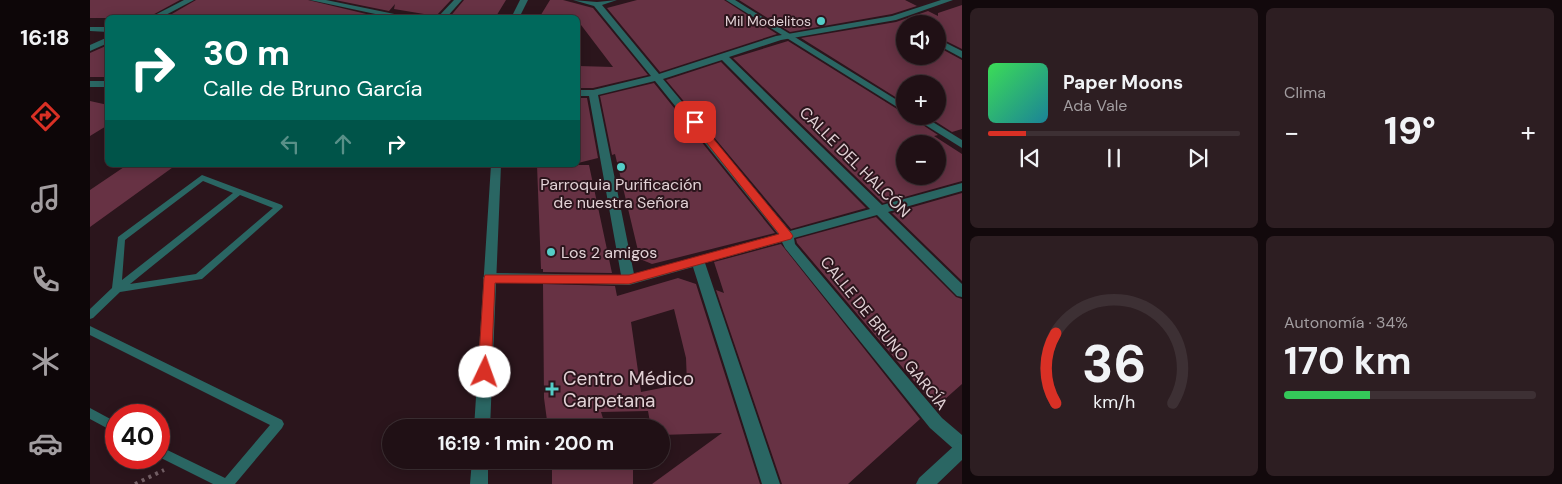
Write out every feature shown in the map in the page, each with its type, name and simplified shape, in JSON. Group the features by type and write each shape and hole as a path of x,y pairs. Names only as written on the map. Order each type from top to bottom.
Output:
{"street":[{"path":"159,15 190,0"},
{"path":"314,0 394,15"},
{"path":"444,15 458,0"},
{"path":"516,15 524,0"},
{"path":"577,0 597,4 613,0"},
{"path":"730,0 896,103"},
{"path":"580,92 593,93 659,77 790,36 893,18 949,0"},
{"name":"CALLE DE BRUNO GARCÍA","path":"597,4 659,77 787,236 789,245 936,423 962,448"},
{"path":"356,15 361,9"},
{"path":"90,29 105,30"},
{"path":"90,48 105,41"},
{"path":"946,46 962,55"},
{"name":"CALLE DEL HALCÓN","path":"724,57 962,292"},
{"path":"90,84 105,84"},
{"path":"593,93 629,280"},
{"path":"930,125 962,146"},
{"path":"482,419 496,167"},
{"path":"490,278 629,280 962,187"},
{"path":"698,261 771,484"},
{"path":"925,484 962,448"},
{"path":"479,484 480,469"}],"lane":[{"path":"202,178 279,207 199,277 117,289 121,239 202,178"},
{"path":"90,315 117,289 239,192"},
{"path":"90,330 278,424 226,484 170,458"},
{"path":"90,413 105,422"}],"path":[{"path":"135,484 179,463"}],"building":[{"path":"90,0 180,0 152,15 105,15 105,18 90,18"},
{"path":"196,0 308,0 370,15 170,15"},
{"path":"335,0 451,0 437,15 394,9 395,4 389,11"},
{"path":"464,0 506,0 497,15 452,15"},
{"path":"550,0 563,0 593,8 648,75 593,88 580,88 580,66 613,67 580,24 580,15 541,15"},
{"path":"637,0 724,0 777,34 660,72 607,8"},
{"path":"739,0 905,0 917,6 892,14 790,32"},
{"path":"962,5 962,49 946,41 946,15 938,15 938,13"},
{"path":"928,11 936,15 916,15"},
{"path":"896,22 896,65 946,65 946,51 962,60 962,129 952,132 941,125 946,125 946,75 896,75 896,97 801,38"},
{"path":"788,41 896,108 896,125 923,125 938,135 896,135 896,185 946,185 946,144 962,154 962,181 883,203 733,58"},
{"path":"105,46 105,77 90,77 90,53"},
{"path":"721,62 866,208 791,229 666,80"},
{"path":"654,83 775,233 652,264 640,259 615,154 612,155 600,96"},
{"path":"580,98 587,98 598,158 580,162"},
{"path":"90,101 105,104 105,127 90,136"},
{"path":"580,165 589,165 612,273 543,272 543,269 541,269 537,167 580,167"},
{"path":"124,167 173,167 90,227 90,190"},
{"path":"962,193 962,281 892,213"},
{"path":"876,217 956,297 962,299 962,384 936,407 797,243 796,239"},
{"path":"781,244 920,419 848,484 782,484 716,290 724,293 714,262"},
{"path":"678,278 696,284 760,484 652,484 722,433 670,435 670,419 649,419 648,411 601,412 603,419 547,419 544,398 543,284 615,286 617,296","holes":["674,309 686,358 687,383 641,392 631,322"]},
{"path":"552,469 633,469 633,484 552,484"}],"place":[{"name":"Mil Modelitos","path":"821,21"},
{"name":"Parroquia Purificación de nuestra Señora","path":"621,167"},
{"name":"Los 2 amigos","path":"551,252"},
{"name":"Centro Médico Carpetana","path":"552,389"}],"route":[{"path":"485,372 490,278 629,280 787,236 695,122"}]}
